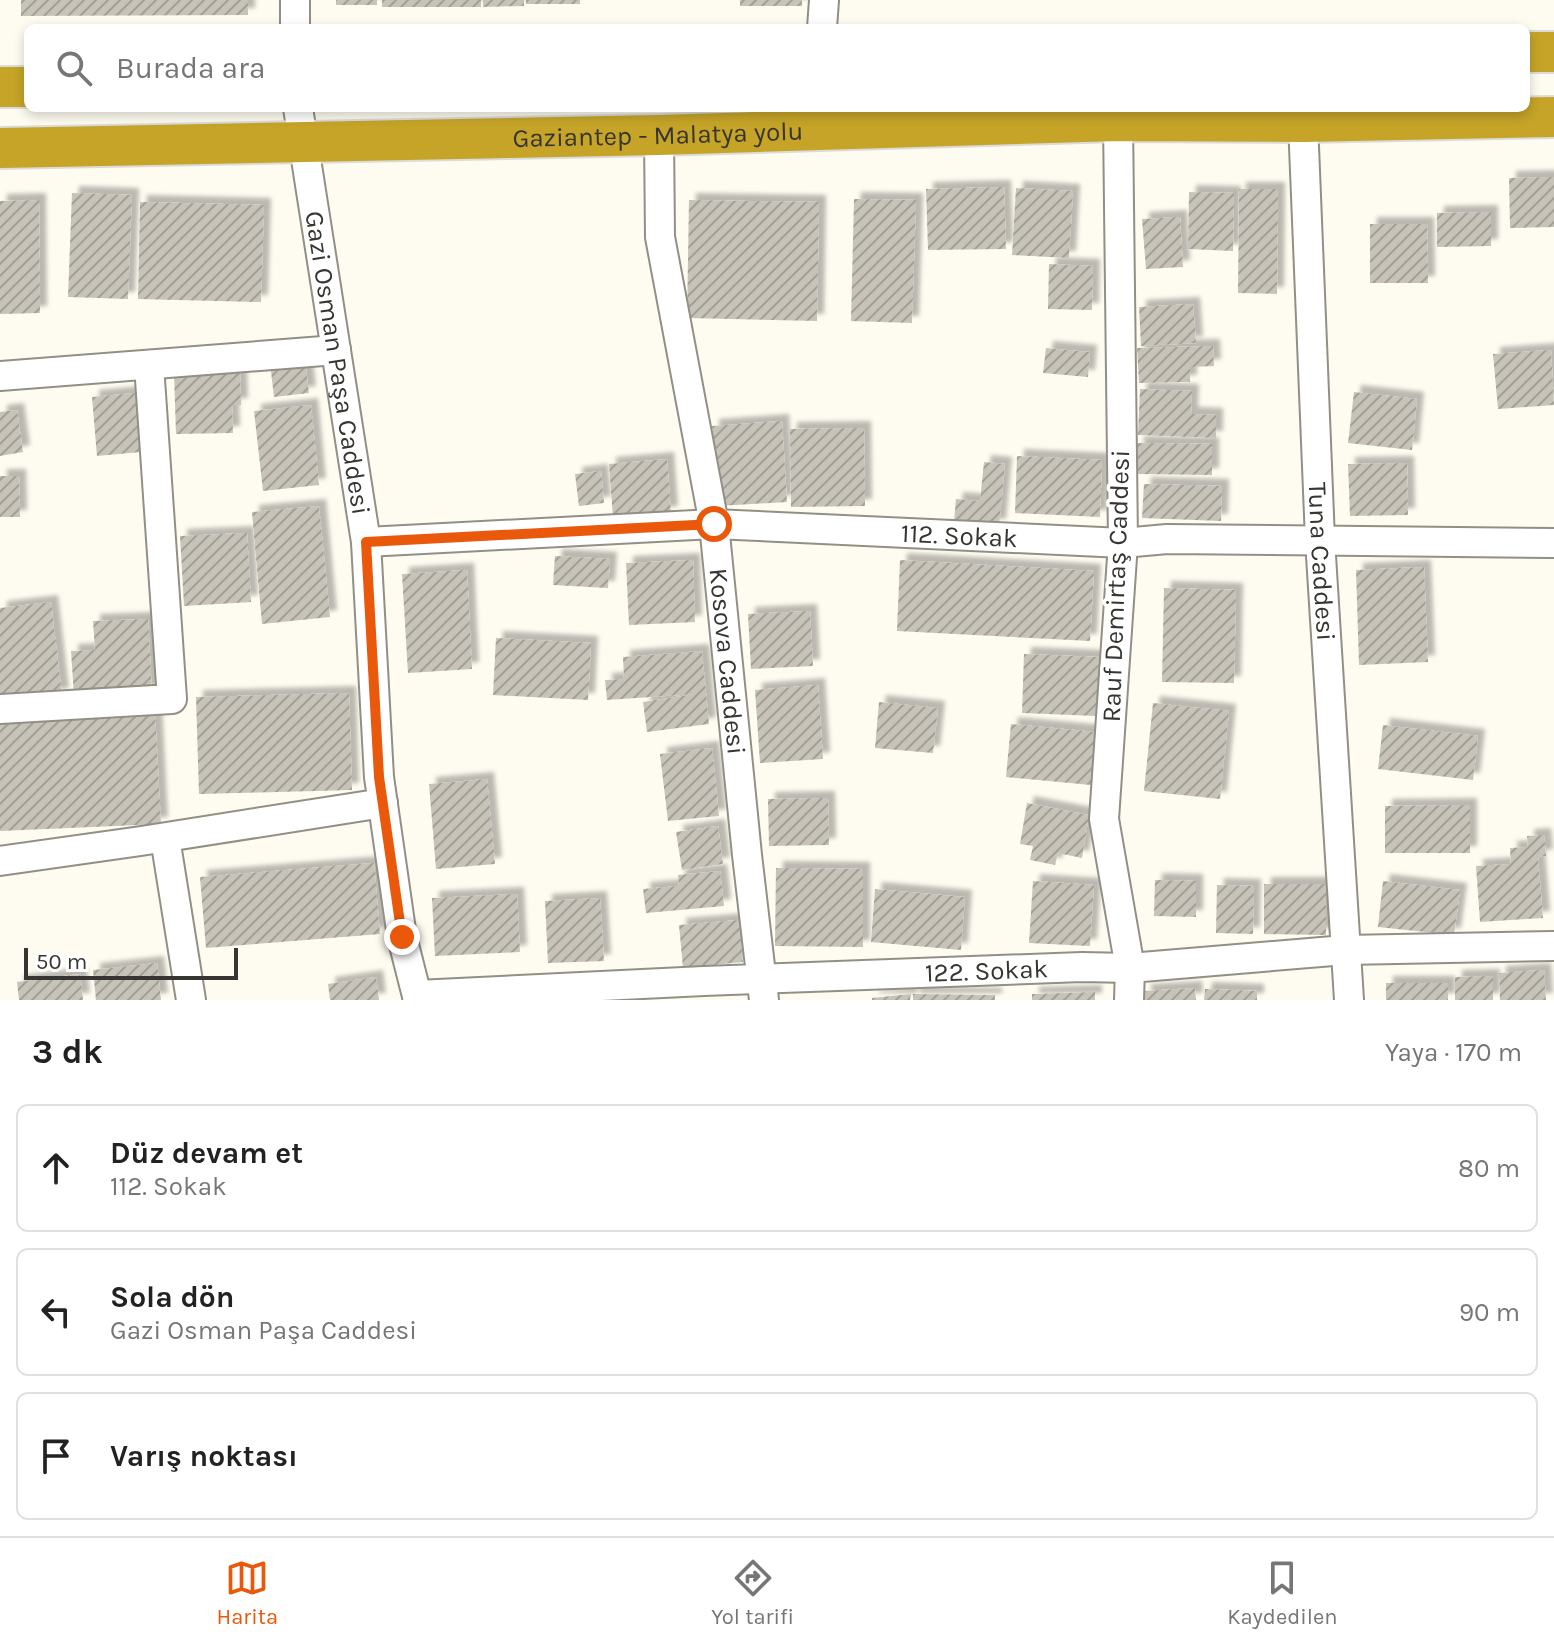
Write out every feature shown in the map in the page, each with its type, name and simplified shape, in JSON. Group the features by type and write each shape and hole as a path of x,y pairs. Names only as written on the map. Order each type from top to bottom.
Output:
{"highway":[{"path":"1530,52 1554,52"},
{"path":"0,87 24,87"},
{"name":"Gaziantep - Malatya yolu","path":"0,148 301,125 659,135 1118,121 1303,122 1554,117"}],"street":[{"path":"295,0 295,24"},
{"path":"822,24 824,0"},
{"name":"Rauf Demirtaş Caddesi","path":"1118,121 1123,543 1104,819 1130,968 1129,1000"},
{"name":"Tuna Caddesi","path":"1303,122 1320,540 1349,1000"},
{"name":"Gazi Osman Paşa Caddesi","path":"301,125 366,542 378,761 402,937 417,998"},
{"name":"Kosova Caddesi","path":"659,135 660,237 714,524 762,989"},
{"path":"0,376 336,350"},
{"path":"0,709 172,699 149,365"},
{"name":"112. Sokak","path":"366,542 714,524 1123,543 1167,539 1554,543"},
{"path":"0,861 383,803"},
{"path":"165,838 191,1000"},
{"name":"122. Sokak","path":"417,998 762,989 1082,967 1130,968 1345,950 1554,946"}],"building":[{"path":"21,0 248,0 248,15 21,16"},
{"path":"336,0 377,0 377,5 336,5"},
{"path":"382,0 481,0 481,7 382,7"},
{"path":"483,0 524,0 524,6 483,7"},
{"path":"526,0 580,0 580,4 526,4"},
{"path":"740,0 802,0 802,6 740,6"},
{"path":"1554,177 1554,227 1510,228 1509,178"},
{"path":"1004,187 1006,249 928,250 926,189"},
{"path":"1016,188 1073,191 1069,258 1012,255"},
{"path":"1239,189 1278,189 1277,294 1238,293"},
{"path":"1189,192 1234,193 1233,251 1188,249"},
{"path":"72,193 132,195 128,299 68,297"},
{"path":"854,199 916,200 912,323 851,321"},
{"path":"39,200 40,313 0,314 0,201"},
{"path":"689,200 819,202 817,321 687,318"},
{"path":"140,202 264,205 261,302 138,299"},
{"path":"1491,212 1491,246 1437,247 1437,213"},
{"path":"1180,217 1183,267 1146,269 1142,219"},
{"path":"1370,224 1427,224 1428,283 1370,283"},
{"path":"1049,264 1093,266 1092,310 1048,309"},
{"path":"1193,304 1196,343 1141,346 1139,307"},
{"path":"1213,346 1214,366 1190,367 1190,382 1139,383 1137,348"},
{"path":"1046,348 1090,352 1088,377 1043,373"},
{"path":"1551,350 1554,405 1498,409 1493,354"},
{"path":"305,360 309,393 274,397 270,363"},
{"path":"240,373 241,405 232,405 233,433 176,434 174,374"},
{"path":"1140,389 1192,391 1191,414 1216,415 1216,438 1138,435"},
{"path":"146,392 152,451 97,456 92,397"},
{"path":"1354,392 1417,399 1412,450 1348,443"},
{"path":"311,405 319,485 263,491 254,411"},
{"path":"17,410 23,452 0,456 0,412"},
{"path":"782,421 787,502 718,506 712,426"},
{"path":"864,428 865,506 791,507 790,429"},
{"path":"1137,443 1212,444 1212,475 1137,474"},
{"path":"1017,456 1102,460 1100,517 1015,513"},
{"path":"667,459 671,513 613,518 609,464"},
{"path":"984,462 1005,464 999,526 954,522 956,499 980,501"},
{"path":"1407,463 1408,515 1350,516 1348,464"},
{"path":"601,471 604,503 579,506 575,474"},
{"path":"0,476 19,476 20,517 0,517"},
{"path":"1144,484 1222,486 1221,521 1142,518"},
{"path":"319,506 330,617 262,624 252,512"},
{"path":"247,533 251,602 184,606 180,536"},
{"path":"555,556 610,559 608,588 553,585"},
{"path":"693,560 695,622 629,625 626,563"},
{"path":"900,560 1094,571 1090,641 897,631"},
{"path":"1424,567 1428,662 1359,665 1356,570"},
{"path":"467,570 472,669 408,673 402,574"},
{"path":"1164,588 1236,590 1234,683 1162,682"},
{"path":"51,602 62,695 0,702 0,608"},
{"path":"810,611 813,666 751,669 748,614"},
{"path":"148,619 152,692 74,696 71,651 95,650 93,621"},
{"path":"496,638 591,643 588,700 493,695"},
{"path":"702,651 709,724 647,732 643,702 695,694 607,700 605,680 624,679 623,657"},
{"path":"1024,654 1099,657 1097,716 1022,713"},
{"path":"818,685 823,759 760,763 755,690"},
{"path":"349,693 352,790 199,794 196,697"},
{"path":"879,702 938,708 933,753 875,748"},
{"path":"1153,703 1229,711 1220,799 1144,791"},
{"path":"155,712 161,824 0,831 0,719"},
{"path":"1011,724 1096,732 1091,785 1006,777"},
{"path":"1383,725 1478,736 1473,780 1378,769"},
{"path":"712,748 719,816 668,821 660,754"},
{"path":"487,779 495,864 436,869 429,784"},
{"path":"828,798 829,845 769,846 768,799"},
{"path":"1027,803 1089,815 1082,858 1058,853 1055,865 1030,860 1033,846 1020,844"},
{"path":"1470,805 1470,853 1385,853 1385,806"},
{"path":"718,826 723,864 682,870 676,832"},
{"path":"1544,835 1546,856 1538,857 1543,918 1480,922 1476,866 1511,864 1510,848 1528,847 1527,836"},
{"path":"374,863 380,934 206,948 200,877"},
{"path":"776,868 863,869 863,947 775,946"},
{"path":"720,871 724,906 646,913 643,889 679,886 678,875"},
{"path":"1155,880 1196,881 1196,917 1154,916"},
{"path":"1033,881 1094,885 1090,946 1029,943"},
{"path":"1383,881 1460,890 1454,935 1378,927"},
{"path":"1264,884 1326,884 1326,935 1264,934"},
{"path":"1217,885 1254,886 1253,934 1216,933"},
{"path":"875,889 965,897 961,950 871,942"},
{"path":"517,894 520,952 435,956 432,898"},
{"path":"600,898 604,961 548,963 545,901"},
{"path":"739,920 743,962 683,968 679,925"},
{"path":"157,963 161,1000 96,1000 93,970"},
{"path":"1544,970 1546,1000 1500,1000 1499,973"},
{"path":"80,974 83,1000 19,1000 17,982"},
{"path":"1493,976 1493,1000 1455,1000 1455,977"},
{"path":"376,977 379,1000 330,1000 328,984"},
{"path":"1386,983 1448,983 1448,1000 1386,1000"},
{"path":"1195,988 1196,1000 1145,1000 1144,991"},
{"path":"1205,989 1257,991 1257,1000 1204,1000"},
{"path":"1095,992 1095,1000 1032,1000 1032,994"},
{"path":"911,994 910,1000 872,1000 872,998"},
{"path":"913,994 995,995 995,1000 913,1000"}],"route":[{"path":"402,937 379,777 366,542 714,524"}]}
